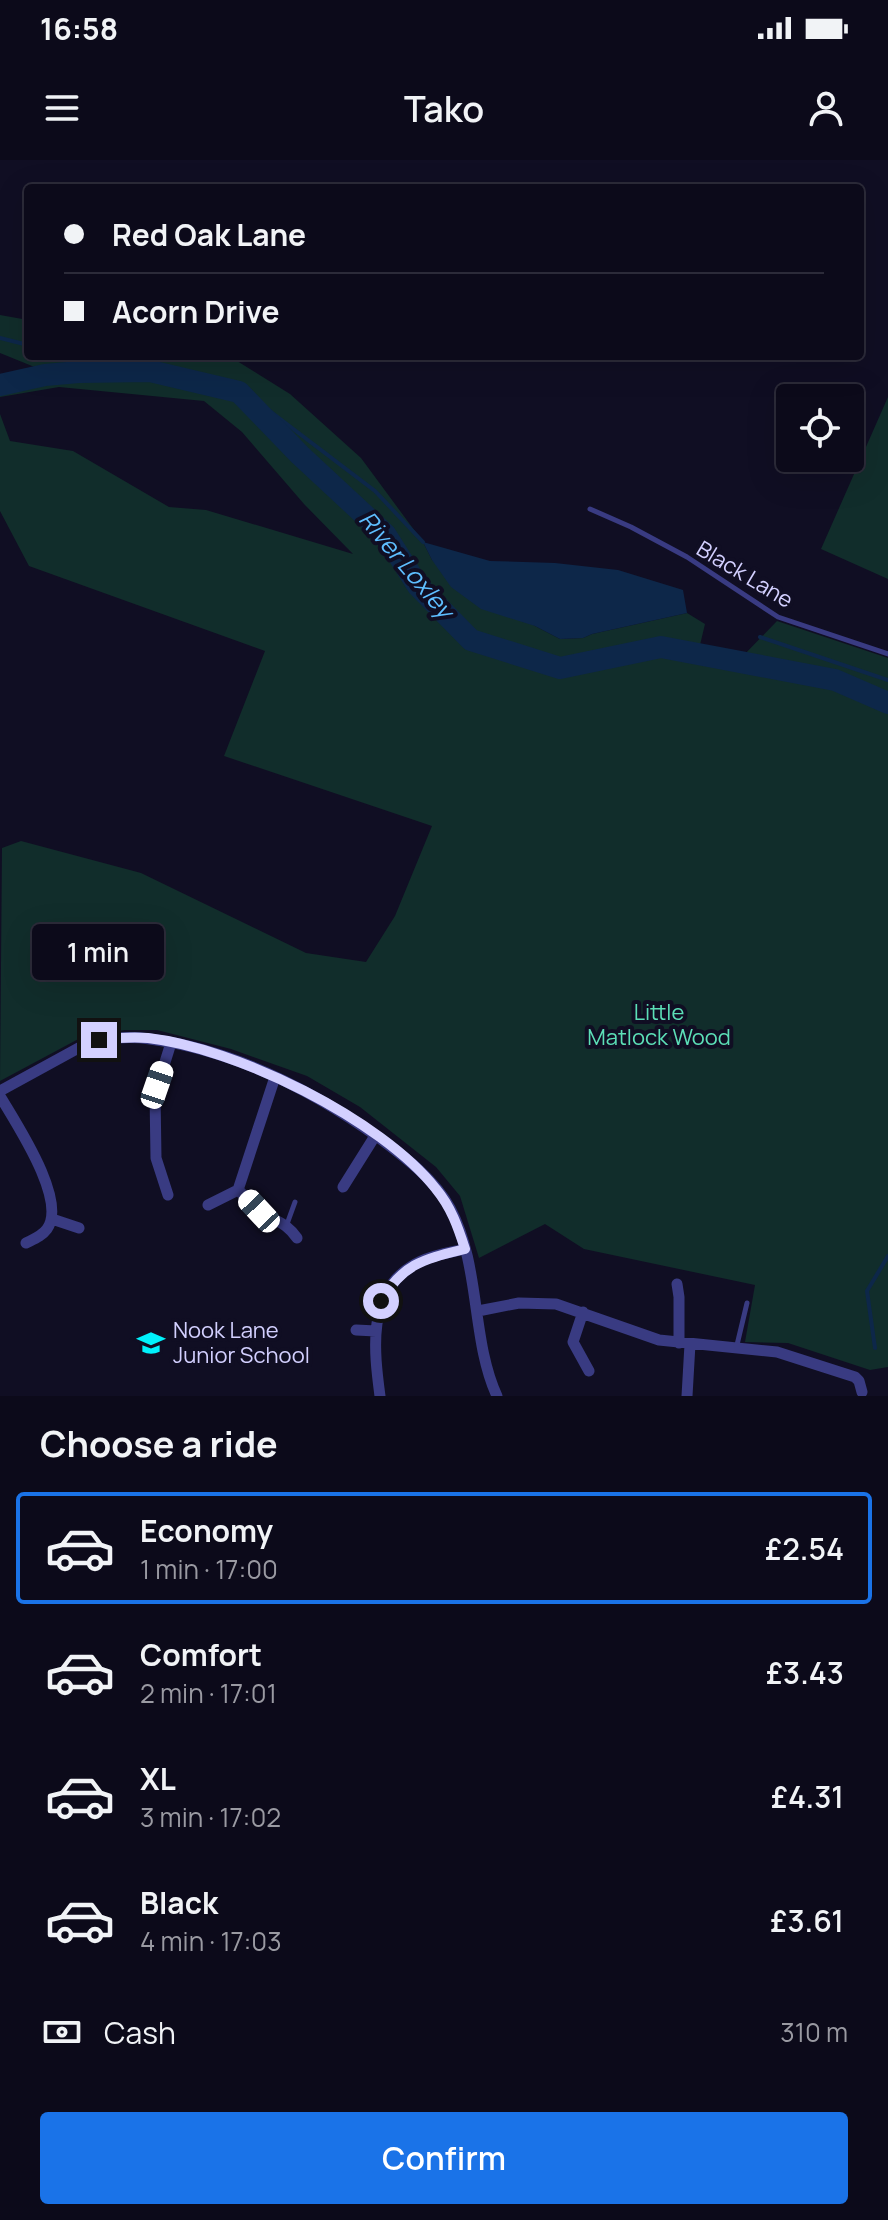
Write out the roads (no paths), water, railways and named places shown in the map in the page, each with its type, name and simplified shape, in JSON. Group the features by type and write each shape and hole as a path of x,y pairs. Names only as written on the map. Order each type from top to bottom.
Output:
{"street":[{"path":"26,1243 39,1237 52,1219 41,1166 0,1093 65,1054 99,1040 130,1038 171,1043 232,1060 318,1098 404,1157 436,1188 450,1207 465,1249 488,1369 497,1396"},
{"path":"168,1195 156,1158 155,1094 171,1043"},
{"path":"208,1205 238,1190 275,1077"},
{"path":"343,1187 375,1136"},
{"path":"238,1190 259,1211 287,1224 297,1238"},
{"path":"52,1219 79,1228"},
{"path":"380,1396 376,1331 381,1301 400,1273 414,1264 465,1249"},
{"path":"677,1284 685,1344 687,1396"},
{"path":"478,1311 537,1302 556,1304 637,1334 685,1344 777,1352 801,1358 855,1377 862,1392"},
{"path":"583,1312 573,1342 589,1371"},
{"path":"356,1330 376,1331"}],"lane":[{"name":"Black Lane","path":"590,509 687,557 778,617 888,654"},
{"path":"287,1224 295,1202"},
{"path":"736,1349 747,1303"}],"water":[{"path":"423,542 490,561 555,563 618,570 683,590 687,613 583,638 560,639 535,626 481,609 451,587"}],"waterway":[{"path":"0,338 24,344"},
{"path":"108,360 150,371"},
{"name":"River Loxley","path":"0,385 45,375 150,371 239,392 300,455 385,534 418,586 471,640 560,668 661,647 835,680 888,703"},
{"path":"255,408 267,409 375,491 423,542"},
{"path":"760,637 888,680"},
{"path":"875,1348 867,1291 888,1256"}],"place":[{"name":"Nook Lane Junior School","path":"151,1343"}],"park label":[{"name":"Little Matlock Wood","path":"659,1024"}]}
